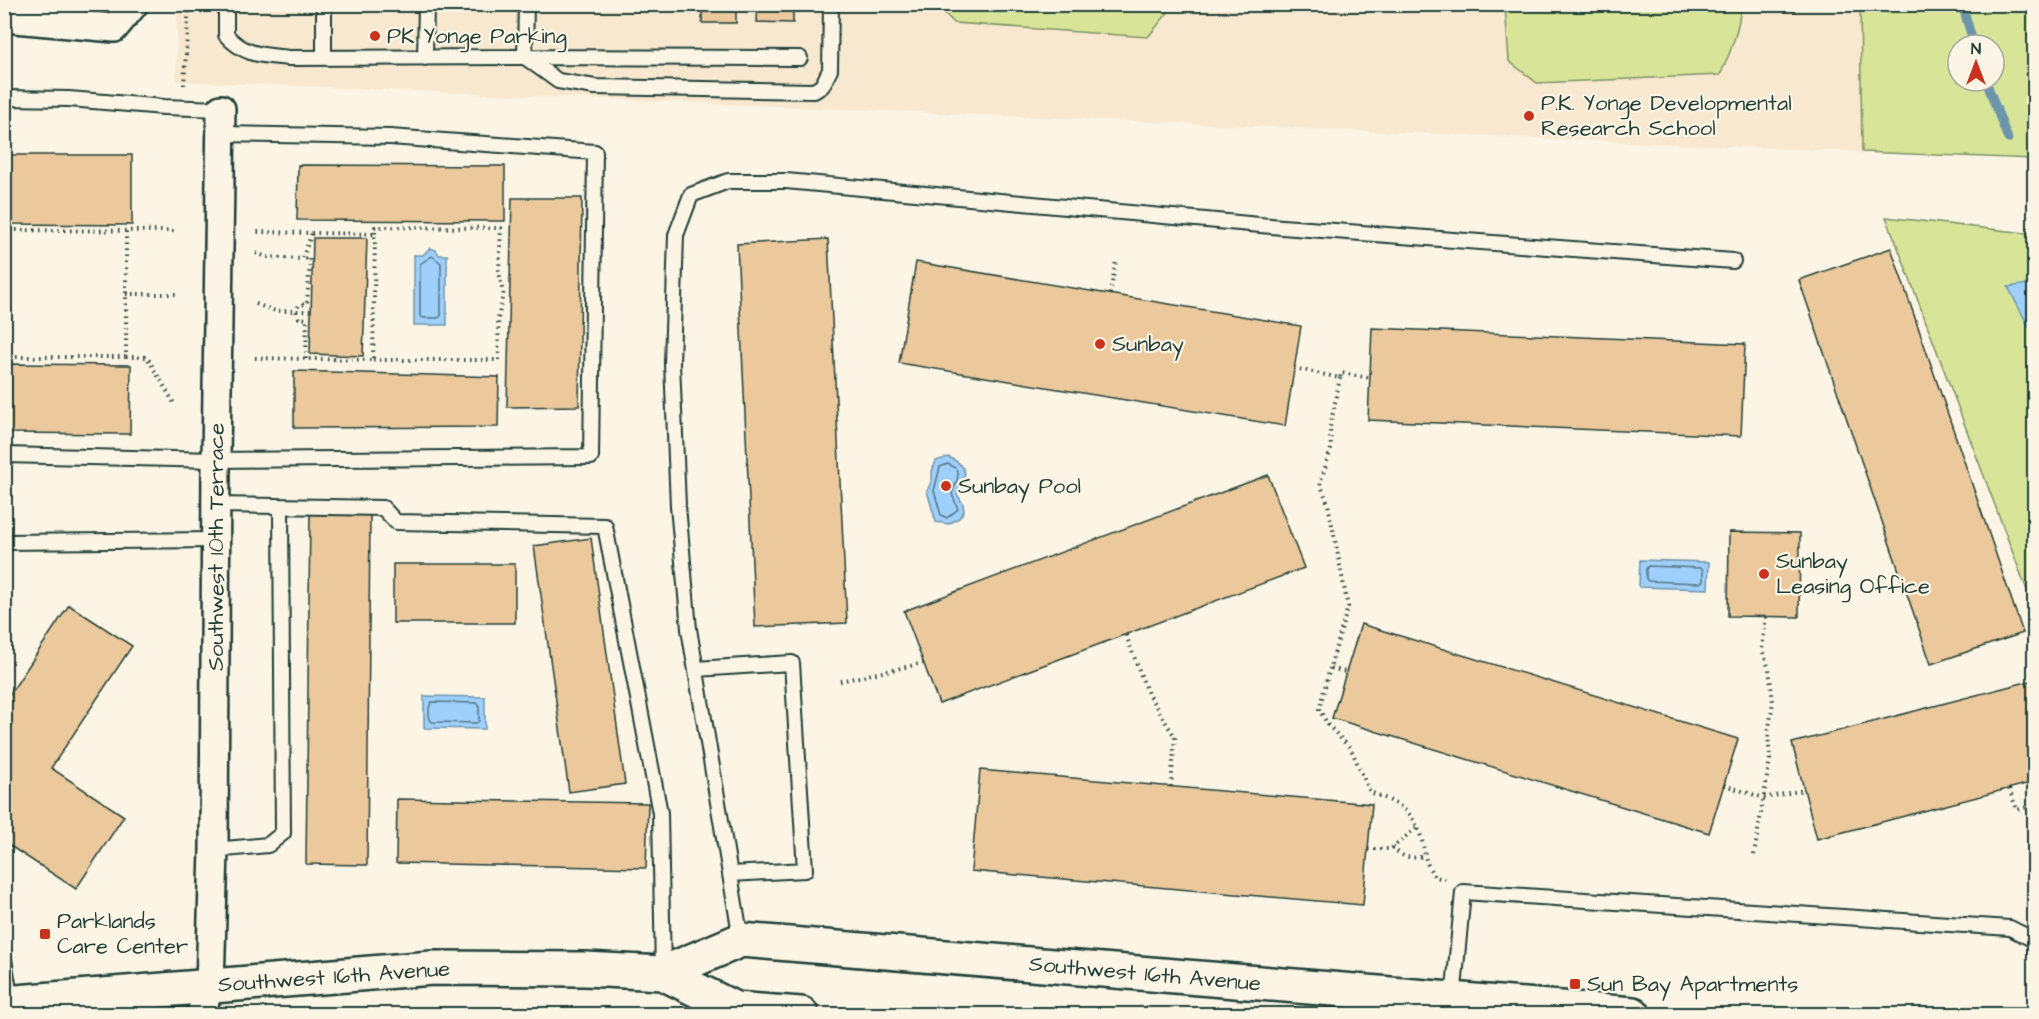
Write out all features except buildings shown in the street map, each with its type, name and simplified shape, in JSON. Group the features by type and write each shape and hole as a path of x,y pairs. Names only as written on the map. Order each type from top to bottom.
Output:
{"main road":[{"name":"Southwest 16th Avenue","path":"663,974 741,940 1452,1007 1634,1014"},
{"name":"Southwest 16th Avenue","path":"8,1003 209,1005 432,968 585,969 663,974 735,1009 801,1014"}],"street":[{"path":"4,18 114,28 134,4"},
{"name":"Southwest 10th Terrace","path":"209,1005 214,850 220,122"}],"lane":[{"path":"226,4 226,35 236,46 251,54 289,58 800,58"},
{"path":"324,4 324,58"},
{"path":"425,58 426,4"},
{"path":"525,57 526,4"},
{"path":"525,57 558,81 595,87 814,91 822,86 830,70 831,4"},
{"path":"4,98 69,99 173,107 220,122 595,152 591,457 216,460 4,455"},
{"path":"741,940 689,629 678,506 672,363 676,235 690,195 728,181 786,181 1282,227 1733,261"},
{"path":"216,505 382,508 396,522 605,526 660,813 663,974"},
{"path":"214,850 268,845 283,833 281,507"},
{"path":"4,542 216,540"},
{"path":"696,669 792,663 805,870 731,874"},
{"path":"1452,1007 1463,892 2010,928 2034,940"},
{"path":"4,959 8,1003"}],"path":[{"path":"183,94 189,4"},
{"path":"255,358 373,360 499,360 498,319 503,294 499,272 501,228 375,227 373,360"},
{"path":"4,230 177,231"},
{"path":"126,231 126,357"},
{"path":"257,232 375,234"},
{"path":"302,259 312,232"},
{"path":"256,253 267,257 310,258 307,304 299,305 296,311 299,318 307,319 306,359"},
{"path":"1110,294 1116,261"},
{"path":"126,294 176,294"},
{"path":"256,304 275,311 311,311"},
{"path":"4,357 147,357 175,405"},
{"path":"1294,368 1340,378"},
{"path":"1370,378 1341,373 1330,427 1331,449 1320,483 1328,504 1348,607 1319,709 1328,725 1351,749 1370,792 1395,802 1413,816 1421,837 1425,863 1436,877 1447,879"},
{"path":"1754,855 1770,759 1768,734 1773,702 1769,669 1762,649 1766,616"},
{"path":"1126,635 1149,694 1175,737 1171,787"},
{"path":"840,681 924,663"},
{"path":"1330,668 1346,672"},
{"path":"1724,785 1764,798 1804,790"},
{"path":"2009,789 2017,810 2034,805"},
{"path":"1368,849 1390,849 1417,827"},
{"path":"1393,847 1397,852 1408,857 1424,856"}],"shaded area":[{"name":"P.K. Yonge Developmental Research School","path":"177,4 2034,4 2034,159 176,81"}],"green space":[{"path":"1505,4 1741,5 1734,41 1720,75 1537,83 1509,61"},
{"path":"937,5 1174,5 1148,37 954,23"},
{"path":"1860,5 2034,5 2034,159 1862,152"},
{"path":"1886,217 2034,234 2034,609 1894,237"}],"water":[{"path":"430,248 436,250 439,255 447,255 447,325 414,325 414,255 423,255"},
{"path":"2034,283 2034,331 2029,327 2008,287"},
{"name":"Sunbay Pool","path":"948,457 960,464 964,472 963,482 957,494 964,511 959,518 949,524 936,522 927,491 936,461"},
{"path":"1640,560 1709,562 1708,589 1639,587"},
{"path":"424,696 485,697 485,729 424,728"}],"waterway":[{"path":"1962,4 1970,33"},
{"path":"1991,93 2008,139"}],"place":[{"name":"PK Yonge Parking","path":"375,36"},
{"name":"P.K. Yonge Developmental Research School","path":"1529,116"},
{"name":"Sunbay","path":"1100,344"},
{"name":"Sunbay Pool","path":"946,486"},
{"name":"Sunbay Leasing Office","path":"1764,574"},
{"name":"Parklands Care Center","path":"45,934"},
{"name":"Sun Bay Apartments","path":"1575,984"}]}
